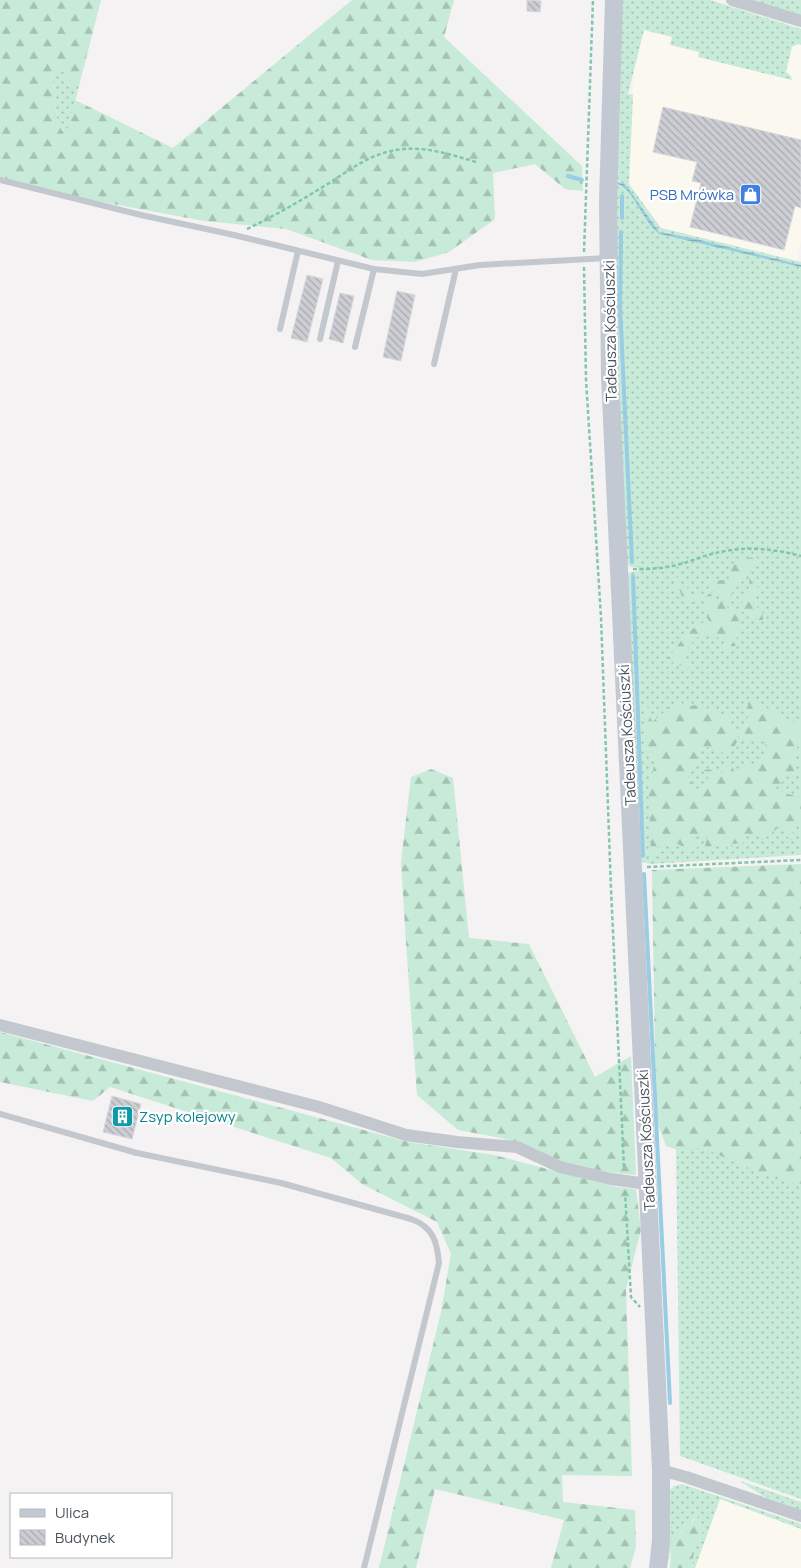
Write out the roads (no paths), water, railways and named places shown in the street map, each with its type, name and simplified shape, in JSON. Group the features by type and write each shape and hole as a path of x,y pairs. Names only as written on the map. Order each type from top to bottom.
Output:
{"main road":[{"name":"Tadeusza Kościuszki","path":"614,0 608,202 610,378 661,1470 658,1568"}],"street":[{"path":"732,0 801,21"},
{"path":"0,1025 319,1107 406,1135 457,1142 518,1147 560,1167 647,1184"},
{"path":"661,1470 801,1516"}],"lane":[{"path":"0,180 374,269 422,274 480,265 608,258"},
{"path":"280,329 298,251"},
{"path":"320,338 338,261"},
{"path":"355,347 374,269"},
{"path":"434,364 456,269"},
{"path":"0,1114 137,1153 281,1184 411,1220 422,1224 430,1230 438,1248 439,1263 364,1568"}],"water":[{"path":"615,181 624,184 628,188 659,232 692,238 801,265 801,267 660,234 648,222 628,192 622,186 615,183"}],"waterway":[{"path":"568,176 582,180"},
{"path":"622,196 622,218"},
{"path":"621,232 620,306 632,562"},
{"path":"633,576 643,856"},
{"path":"644,874 670,1403"}],"place":[{"name":"PSB Mrówka","path":"750,194"},
{"name":"Zsyp kolejowy","path":"123,1116"}]}
